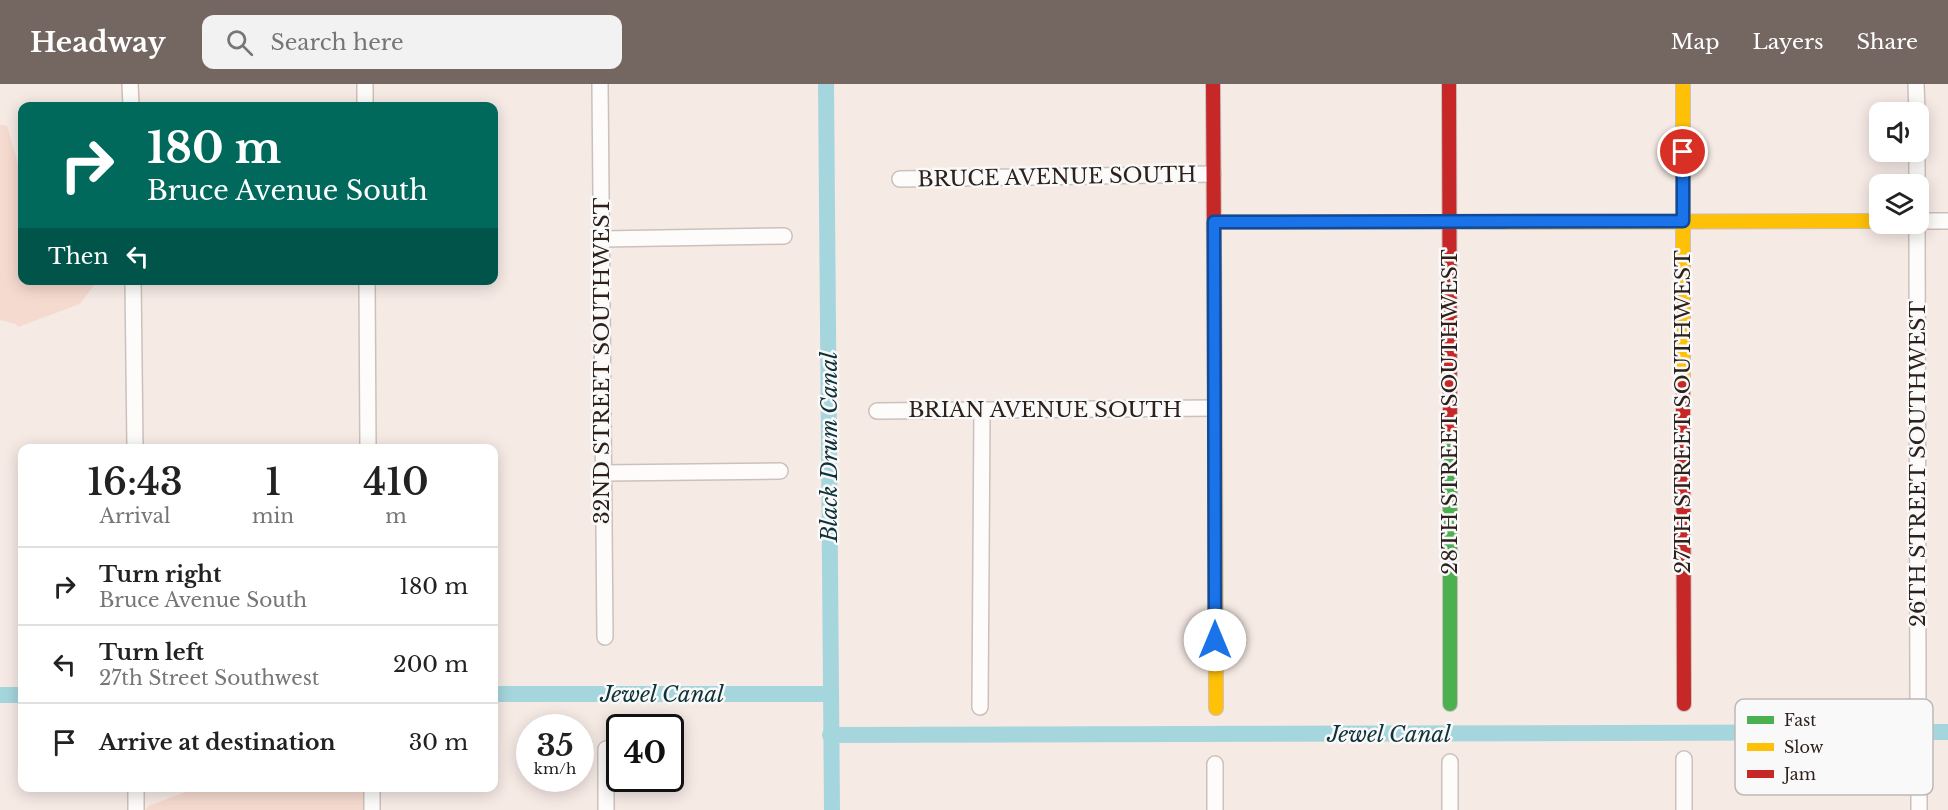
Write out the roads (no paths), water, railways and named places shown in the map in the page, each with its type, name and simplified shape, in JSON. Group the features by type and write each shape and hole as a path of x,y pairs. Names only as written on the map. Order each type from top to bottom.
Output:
{"street":[{"path":"130,84 131,102"},
{"path":"365,84 365,102"},
{"name":"32ND STREET SOUTHWEST","path":"600,84 605,637"},
{"path":"1213,84 1216,708"},
{"name":"28TH STREET SOUTHWEST","path":"1449,84 1450,704"},
{"name":"27TH STREET SOUTHWEST","path":"1683,84 1684,704"},
{"path":"1916,84 1917,102"},
{"name":"BRUCE AVENUE SOUTH","path":"900,179 1213,174"},
{"path":"1929,221 1948,220"},
{"path":"1214,222 1869,221"},
{"name":"26TH STREET SOUTHWEST","path":"1918,234 1918,699"},
{"path":"602,239 784,236"},
{"path":"133,285 135,444"},
{"path":"367,285 368,444"},
{"name":"BRIAN AVENUE SOUTH","path":"877,411 1214,408"},
{"path":"980,707 982,411"},
{"path":"603,473 780,471"},
{"path":"1684,759 1684,810"},
{"path":"1450,762 1450,810"},
{"path":"1215,764 1215,810"},
{"path":"136,792 136,810"},
{"path":"372,792 372,810"},
{"path":"606,792 606,810"}],"waterway":[{"name":"Black Drum Canal","path":"826,84 832,810"},
{"name":"Jewel Canal","path":"498,694 830,694"},
{"name":"Jewel Canal","path":"0,695 18,695"},
{"name":"Jewel Canal","path":"1933,732 1948,732"},
{"name":"Jewel Canal","path":"830,735 1735,733"}]}
